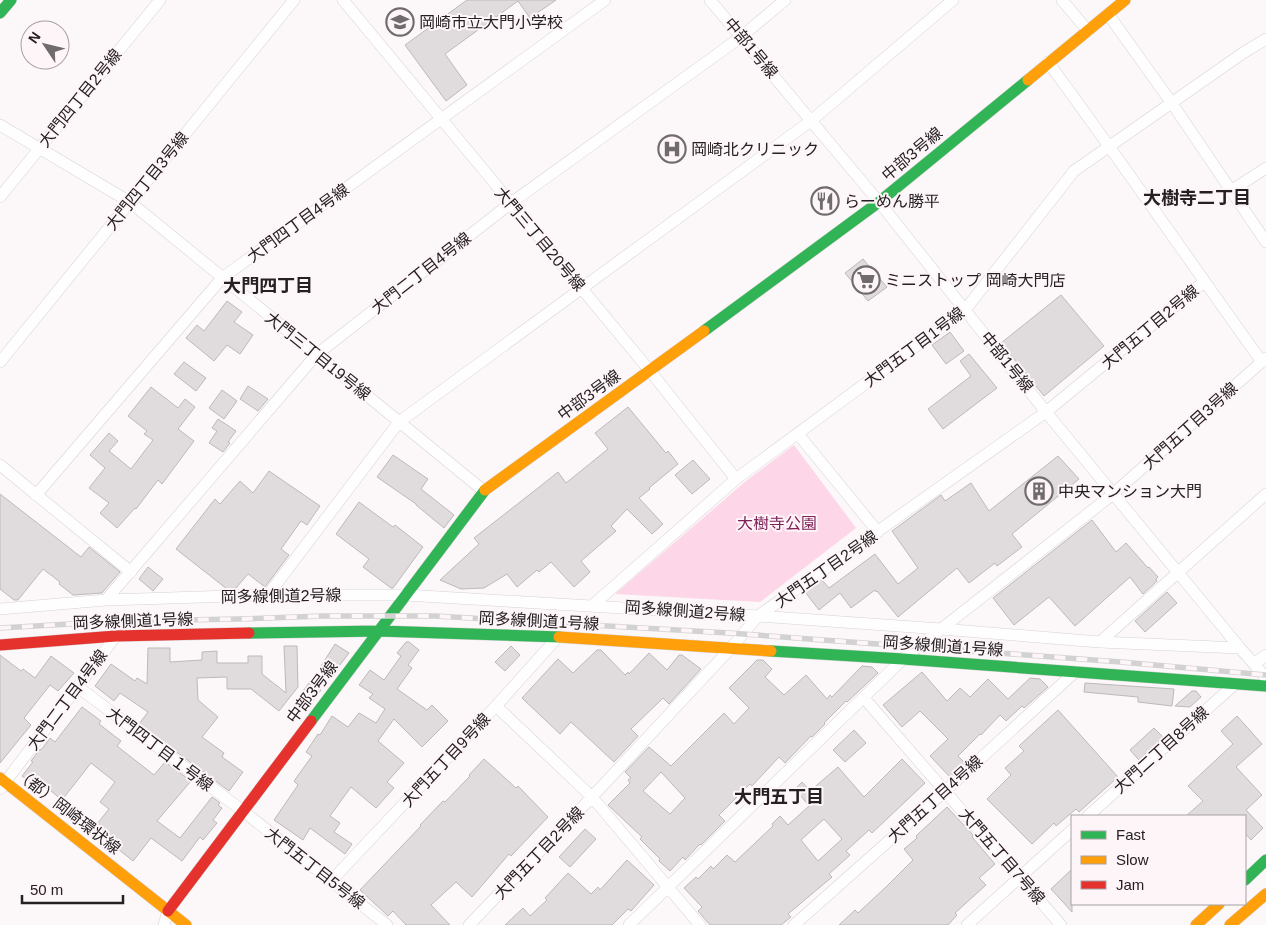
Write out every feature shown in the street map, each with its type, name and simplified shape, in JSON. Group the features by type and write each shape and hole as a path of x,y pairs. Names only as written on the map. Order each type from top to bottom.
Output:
{"street":[{"path":"0,13 11,0"},
{"name":"大門四丁目2号線","path":"0,197 160,0"},
{"name":"大門四丁目3号線","path":"0,362 294,0"},
{"name":"大門三丁目20号線","path":"343,0 650,371 736,479"},
{"name":"大門四丁目4号線","path":"36,495 222,278 605,0"},
{"name":"中部1号線","path":"710,0 812,120 1046,412 1266,678"},
{"name":"大門二丁目4号線","path":"106,600 316,355 511,203 742,37 785,0"},
{"path":"268,595 399,422 812,120 953,0"},
{"path":"1062,0 1088,31"},
{"name":"中部3号線","path":"168,911 484,491 879,202 1125,0"},
{"path":"1108,14 1232,190 1266,242"},
{"name":"大門五丁目1号線","path":"593,606 736,479 965,310 1074,171 1171,102 1266,39"},
{"path":"1048,62 1110,146 1204,282 1264,360"},
{"name":"大門三丁目19号線","path":"0,125 130,202 484,491"},
{"path":"1232,190 1266,168"},
{"name":"大門五丁目2号線","path":"470,925 731,648 758,616 1046,412 1204,282"},
{"name":"大門五丁目3号線","path":"629,925 903,659 1113,494 1264,360"},
{"path":"798,434 878,532"},
{"path":"0,465 131,572"},
{"path":"1100,642 1266,494"},
{"name":"岡多線側道2号線","path":"0,609 106,600 268,595 405,595 758,616 1100,642 1240,648"},
{"name":"岡多線側道1号線","path":"0,645 116,636 379,631 558,637 903,659 1266,686"},
{"name":"大門二丁目4号線","path":"2,783 116,636"},
{"name":"大門五丁目9号線","path":"331,881 496,706 558,637"},
{"path":"1254,664 1266,655"},
{"name":"大門五丁目4号線","path":"794,925 946,791 1076,672"},
{"name":"大門二丁目8号線","path":"1089,815 1235,684"},
{"name":"大門四丁目１号線","path":"78,687 242,811"},
{"name":"大門五丁目7号線","path":"864,698 1061,925"},
{"path":"496,706 592,797 700,925"},
{"name":"（都）岡崎環状線","path":"2,783 186,925"},
{"name":"大門五丁目5号線","path":"242,811 387,925"},
{"path":"967,925 1071,831"},
{"path":"1246,879 1266,860"},
{"path":"1230,925 1266,894"},
{"path":"1196,925 1218,905"},
{"path":"164,925 168,911"}],"green space":[{"name":"大樹寺公園","path":"794,445 856,528 760,602 615,594 746,481"}],"building":[{"path":"467,0 556,0 530,18 518,1 445,54 467,85 446,101 405,45"},
{"name":"らーめん勝平","path":"827,186 838,202 821,214 811,200"},
{"name":"ミニストップ 岡崎大門店","path":"863,259 887,287 868,301 845,273"},
{"path":"1061,295 1104,346 1044,396 1001,343"},
{"path":"227,301 242,312 234,322 253,335 240,354 227,345 214,361 186,338 197,325 204,331"},
{"path":"950,332 964,351 946,364 932,345"},
{"path":"969,354 997,388 943,429 928,409 971,376 960,361"},
{"path":"184,362 206,378 196,391 174,374"},
{"path":"248,386 268,399 258,411 240,399"},
{"path":"151,387 178,408 185,399 195,407 178,429 194,441 162,484 158,480 136,509 117,528 100,513 109,503 89,488 105,468 90,455 109,433 118,441 109,451 131,469 153,440 144,434 147,431 128,416"},
{"path":"222,390 237,401 224,419 209,408"},
{"path":"628,407 666,453 668,451 678,464 639,498 663,524 652,534 627,509 611,526 616,531 581,561 590,572 574,587 551,562 539,572 537,570 517,587 507,574 484,588 461,589 440,580 479,544 474,538 558,472 566,483 608,449 595,433"},
{"path":"218,419 236,431 223,452 209,443 217,431 212,428"},
{"path":"393,455 428,479 421,489 454,515 444,528 416,504 377,477"},
{"path":"1058,456 1079,479 1012,534 1022,547 997,566 995,563 969,583 957,568 898,617 875,590 851,608 840,593 819,610 805,592 822,580 829,588 875,554 898,584 918,568 892,531 941,495 945,501 971,483 989,511"},
{"path":"693,460 710,479 692,494 675,475"},
{"path":"269,471 320,506 307,525 301,521 281,549 289,555 265,587 248,574 236,588 227,589 176,549 215,499 220,504 240,481 253,493"},
{"path":"0,494 81,557 89,547 120,572 102,593 73,595 43,569 18,600 14,600 0,589"},
{"path":"359,502 393,527 395,525 423,547 393,588 363,567 369,559 336,534"},
{"path":"1092,520 1116,552 1126,543 1158,577 1157,581 1143,594 1130,577 1075,626 1049,597 1014,625 993,598"},
{"path":"148,567 163,579 153,591 139,579"},
{"path":"1167,592 1177,603 1145,632 1135,621"},
{"path":"406,642 409,642 419,650 408,665 412,668 397,689 427,710 432,705 448,721 422,747 394,719 378,741 404,763 387,782 394,788 376,808 351,787 330,816 340,823 334,832 352,844 345,854 310,828 303,840 274,820 298,785 294,781 312,756 306,752 332,716 348,727 359,713 376,723 385,709 369,698 373,694 359,685 370,670 384,680 401,656 397,653"},
{"path":"335,644 349,653 333,674 321,666"},
{"path":"284,646 297,646 298,687 279,711 251,689 227,689 227,677 197,678 198,700 218,717 202,737 224,753 222,757 243,772 229,791 139,724 148,712 120,693 114,701 95,686 111,664 135,681 137,678 147,684 148,648 170,648 170,662 202,660 202,652 217,651 217,663 248,663 248,656 262,656 262,674 286,693"},
{"path":"511,646 520,655 505,671 495,662"},
{"path":"597,650 601,650 625,675 628,672 629,674 649,653 667,670 679,655 682,655 701,669 669,704 663,698 631,729 638,736 614,762 571,722 560,734 522,698 558,659 573,673"},
{"path":"0,655 21,671 23,669 35,678 51,656 74,673 58,691 50,685 24,718 31,725 0,763"},
{"path":"757,660 763,660 772,669 765,677 784,695 806,675 827,699 830,695 832,697 862,666 872,667 878,673 846,701 785,763 779,757 752,786 750,784 719,815 725,821 685,860 683,857 670,871 640,839 642,837 608,805 630,783 628,780 631,778 625,772 649,747 671,766 724,713 734,724 749,708 729,688","holes":["661,772 685,798 670,814 643,791"]},
{"path":"922,672 947,701 960,688 970,697 988,679 1008,699 1030,678 1040,679 1048,687 1024,708 1022,706 1006,721 1000,715 958,756 965,763 950,777 930,756 948,739 920,711 902,727 883,705"},
{"path":"309,683 321,690 312,702 300,695"},
{"path":"1085,683 1174,689 1172,706 1138,702 1138,697 1084,692"},
{"path":"1192,691 1196,691 1201,697 1190,707 1175,706"},
{"path":"82,707 101,721 99,724 121,741 117,746 154,775 165,762 191,781 157,821 180,838 212,797 220,803 218,805 222,808 213,820 217,823 203,840 200,837 182,861 151,838 133,861 93,829 109,809 100,802 115,782 91,763 62,800 39,781 35,785 22,776 40,749 50,738 55,742"},
{"path":"1058,710 1118,777 1079,812 1076,809 1056,826 1054,823 1032,844 987,799 1011,775 1005,768 1024,751 1019,746"},
{"path":"1237,716 1262,744 1236,767 1262,795 1246,810 1263,828 1251,840 1246,834 1246,815 1187,815 1203,801 1188,786 1233,744 1221,731"},
{"path":"1154,728 1163,737 1139,760 1130,750"},
{"path":"854,730 866,743 845,762 833,750"},
{"path":"484,759 516,788 518,786 548,817 511,856 509,854 472,897 456,882 431,905 450,925 406,925 393,911 388,916 360,890 443,801 445,802 470,776"},
{"path":"902,759 925,783 872,833 869,830 846,851 850,855 829,874 832,877 788,914 791,917 781,925 710,925 698,911 702,907 684,888 696,877 698,879 711,866 713,869 727,855 735,862 773,826 772,824 780,816 788,825 809,806 795,789 802,782 810,791 838,767 864,797","holes":["824,819 842,839 818,861 801,840"]},
{"path":"947,807 973,835 972,837 995,864 979,878 986,885 955,913 957,915 948,925 839,925 855,910 858,913 913,860 904,849"},
{"path":"585,829 596,839 570,867 559,857"},
{"path":"627,860 654,885 631,911 628,909 612,925 505,925 523,908 530,916 547,900 545,898 568,873 591,894 598,887 600,890"},
{"path":"1071,870 1072,912 1051,889"}],"railway":[{"path":"0,628 123,621 323,616 435,616 729,633 1121,662 1266,675"}],"traffic: fast":[{"path":"0,13 11,0"},
{"path":"704,331 879,202 1028,80"},
{"path":"311,721 485,490"},
{"path":"249,633 379,631 559,637"},
{"path":"771,651 1266,686"},
{"path":"1246,879 1266,860"}],"traffic: slow":[{"path":"1028,80 1125,0"},
{"path":"485,490 704,331"},
{"path":"559,637 771,651"},
{"path":"0,778 186,925"},
{"path":"1230,925 1266,894"},
{"path":"1196,925 1218,905"}],"traffic: jam":[{"path":"0,645 116,636 249,633"},
{"path":"168,911 311,721"}],"place":[{"name":"岡崎市立大門小学校","path":"400,22"},
{"name":"岡崎北クリニック","path":"672,149"},
{"name":"らーめん勝平","path":"825,201"},
{"name":"ミニストップ 岡崎大門店","path":"866,280"},
{"name":"中央マンション大門","path":"1039,491"}],"district":[{"name":"大樹寺二丁目","path":"1197,198"},
{"name":"大門四丁目","path":"268,286"},
{"name":"大門五丁目","path":"779,797"}]}
